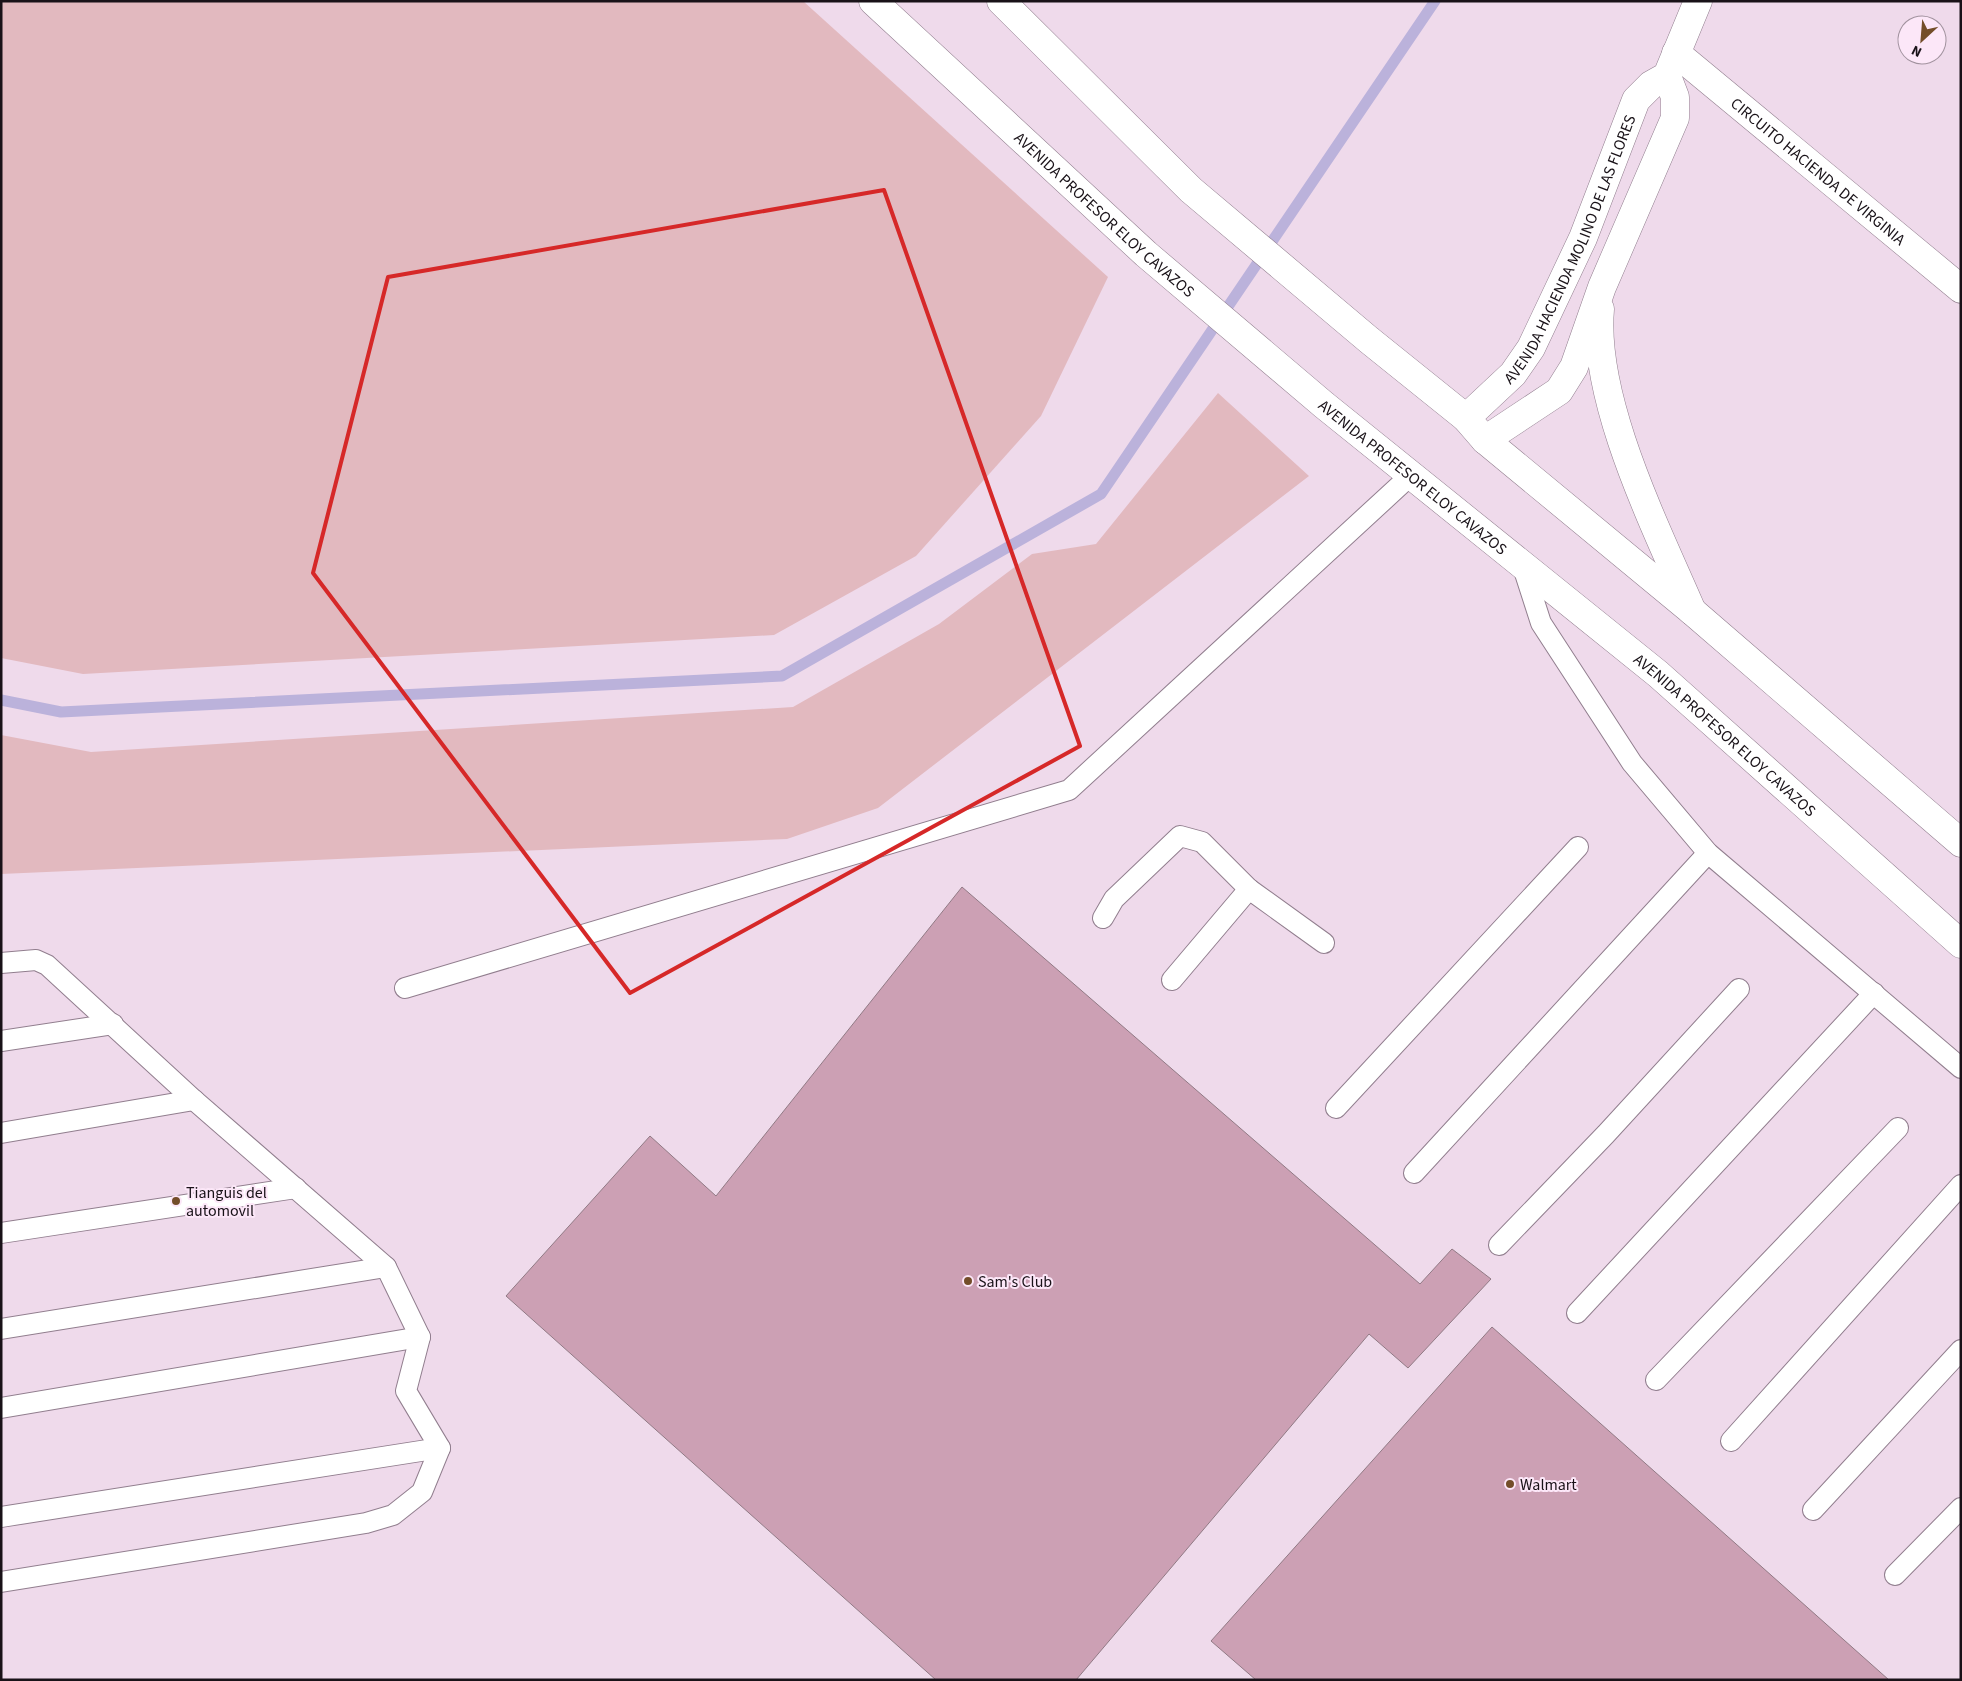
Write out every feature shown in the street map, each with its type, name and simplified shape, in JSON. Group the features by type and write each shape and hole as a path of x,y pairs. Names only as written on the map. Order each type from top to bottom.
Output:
{"main road":[{"name":"AVENIDA PROFESOR ELOY CAVAZOS","path":"873,1 1146,254 1324,405 1658,674 1961,944"},
{"path":"1001,1 1191,190 1369,340 1466,418 1485,440 1692,611 1961,843"},
{"path":"1485,440 1559,391 1574,367 1602,287 1675,118 1676,97 1672,64 1698,1"},
{"name":"CIRCUITO HACIENDA DE VIRGINIA","path":"1672,64 1961,289"},
{"name":"AVENIDA HACIENDA MOLINO DE LAS FLORES","path":"1466,418 1514,374 1531,348 1583,238 1636,100 1672,64"},
{"path":"1602,287 1598,331 1610,399 1637,483 1692,611"}],"lane":[{"path":"405,988 1069,790 1412,475"},
{"path":"1522,564 1541,623 1557,648 1632,764 1708,853 1961,1068"},
{"path":"1103,918 1114,899 1180,836 1202,842 1249,889 1324,943"},
{"path":"1336,1108 1578,847"},
{"path":"1414,1173 1708,853"},
{"path":"1172,980 1249,889"},
{"path":"1,963 24,960 41,961 113,1024 194,1100 386,1267 420,1337 406,1391 440,1448"},
{"path":"1498,1245 1606,1134 1739,989"},
{"path":"1577,1313 1874,993"},
{"path":"1,1041 113,1024"},
{"path":"1,1133 194,1100"},
{"path":"1656,1380 1898,1128"},
{"path":"1731,1441 1961,1185"},
{"path":"1,1233 296,1188"},
{"path":"1,1329 386,1267"},
{"path":"1,1408 420,1337"},
{"path":"1813,1510 1961,1350"},
{"path":"1,1516 440,1448"},
{"path":"1,1582 366,1523 393,1515 422,1492 440,1448"},
{"path":"1894,1575 1961,1508"}],"highlighted area":[{"path":"884,190 1080,746 630,993 313,573 388,277"}],"shaded area":[{"path":"1,1 803,1 1108,277 1041,416 916,556 774,635 83,674 1,658"},
{"path":"1218,393 1309,476 878,808 787,839 1,874 1,735 91,752 793,707 939,624 1032,554 1096,544"}],"building":[{"name":"Sam's Club","path":"962,887 1420,1284 1452,1249 1491,1279 1408,1368 1369,1334 1076,1680 936,1680 506,1296 650,1136 716,1196"},
{"name":"Walmart","path":"1492,1327 1889,1680 1256,1680 1211,1641"}],"waterway":[{"path":"1,700 61,712 782,676 1101,494 1435,1"}],"place":[{"name":"Tianguis del automovil","path":"176,1201"},
{"name":"Sam's Club","path":"968,1281"},
{"name":"Walmart","path":"1510,1484"}]}
